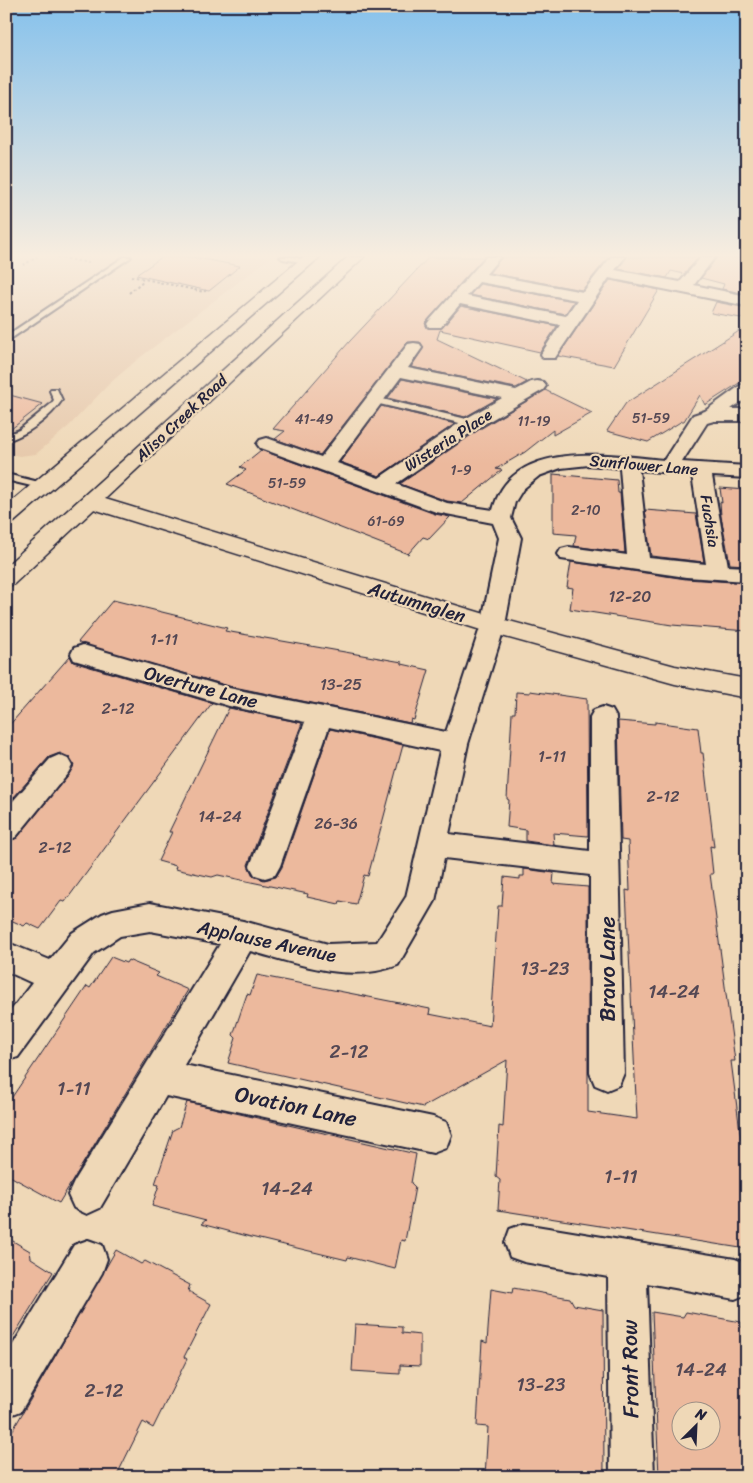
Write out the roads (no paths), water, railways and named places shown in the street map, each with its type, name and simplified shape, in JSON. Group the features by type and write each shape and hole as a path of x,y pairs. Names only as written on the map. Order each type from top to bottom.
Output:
{"main road":[{"name":"Aliso Creek Road","path":"6,517 231,326"},
{"name":"Aliso Creek Road","path":"6,579 278,327"},
{"name":"Autumnglen","path":"44,486 492,625 675,675 747,689"}],"street":[{"path":"549,354 567,326"},
{"path":"324,466 414,348"},
{"name":"Wisteria Place","path":"397,371 517,396"},
{"name":"Wisteria Place","path":"380,486 472,423 537,386"},
{"path":"669,467 700,419 712,415 747,389"},
{"path":"712,415 747,415"},
{"name":"Wisteria Place","path":"267,444 443,508 501,518"},
{"name":"Sunflower Lane","path":"501,518 505,502 515,485 532,472 558,463 589,459 701,470 747,472"},
{"path":"629,464 638,564"},
{"name":"Fuchsia","path":"701,470 718,572"},
{"path":"492,625 510,538 501,518"},
{"name":"Fuchsia","path":"568,554 638,564 747,574"},
{"name":"Applause Avenue","path":"6,1045 55,978 83,944 113,924 150,917 243,936 328,958 371,958 387,955 420,901 455,744 492,625"},
{"name":"Overture Lane","path":"83,654 229,697 455,744"},
{"path":"265,866 320,716"},
{"name":"Bravo Lane","path":"603,718 607,1073"},
{"path":"6,830 59,766"},
{"path":"432,844 606,865"},
{"path":"87,1195 243,936"},
{"path":"6,956 55,978"},
{"name":"Ovation Lane","path":"159,1077 433,1135"},
{"path":"524,1243 736,1279"},
{"path":"6,1396 88,1259"},
{"name":"Front Row","path":"627,1261 632,1477"}],"lane":[{"path":"6,340 26,326"},
{"path":"6,438 22,432 54,406 58,400 54,392"},
{"path":"374,400 472,423"},
{"path":"6,477 44,486"}]}
